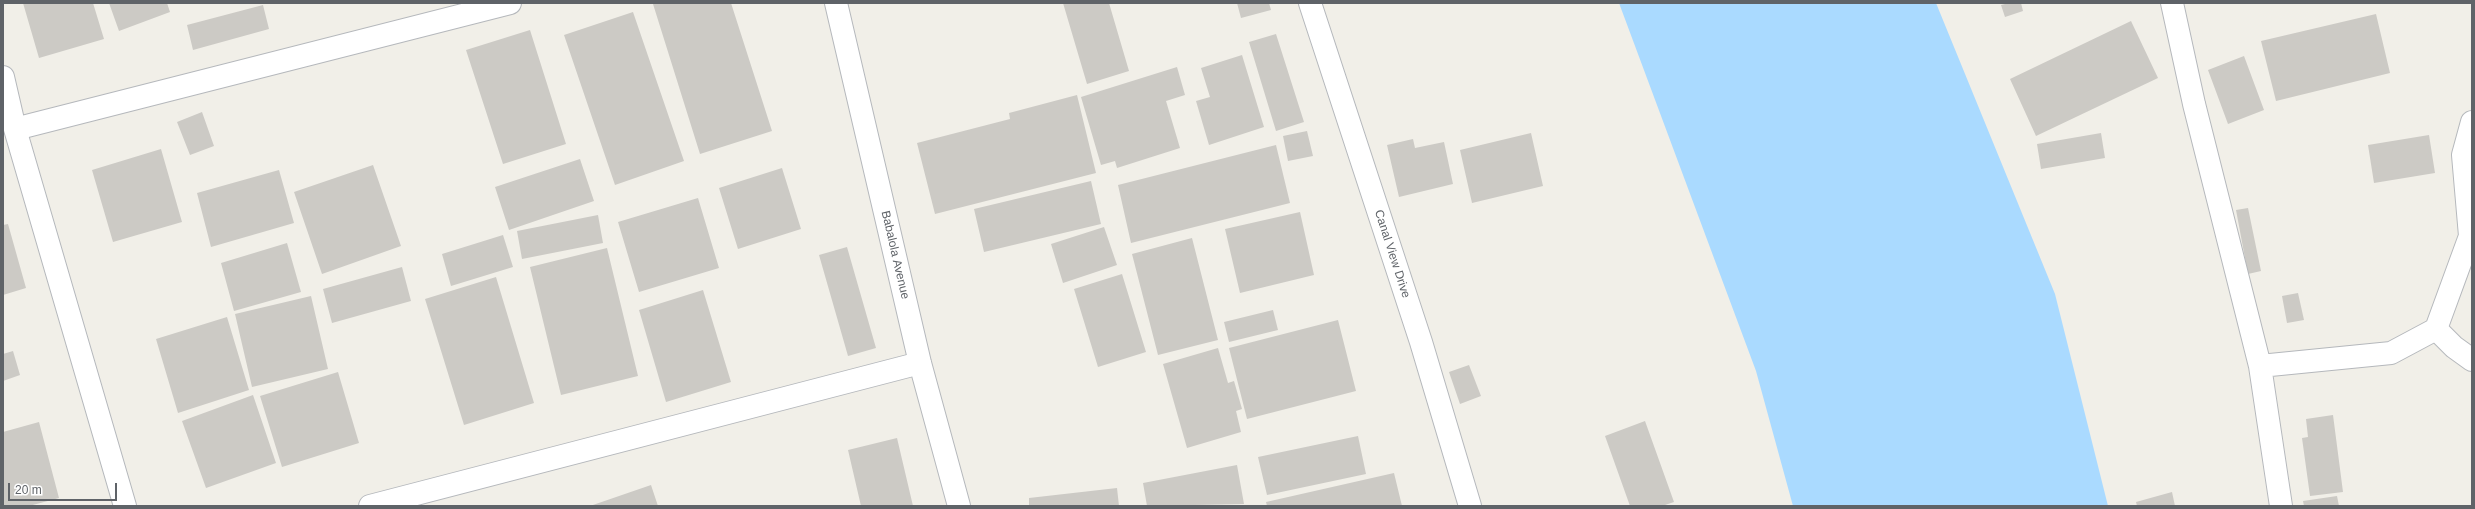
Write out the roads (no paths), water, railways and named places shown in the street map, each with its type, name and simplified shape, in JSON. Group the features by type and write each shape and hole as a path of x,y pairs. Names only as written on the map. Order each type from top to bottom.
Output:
{"street":[{"path":"15,129 510,3"},
{"name":"Babalola Avenue","path":"836,3 920,362 959,506"},
{"name":"Canal View Drive","path":"1310,3 1421,342 1470,506"},
{"path":"2172,3 2194,104 2260,366 2281,506"},
{"path":"3,77 15,129 125,506"},
{"path":"2260,366 2392,352 2436,329 2470,236 2463,155 2472,122"},
{"path":"2436,329 2454,347 2472,360"},
{"path":"370,506 920,362"}],"water":[{"path":"1619,3 1936,3 2055,294 2108,506 1793,506 1756,371"}]}
